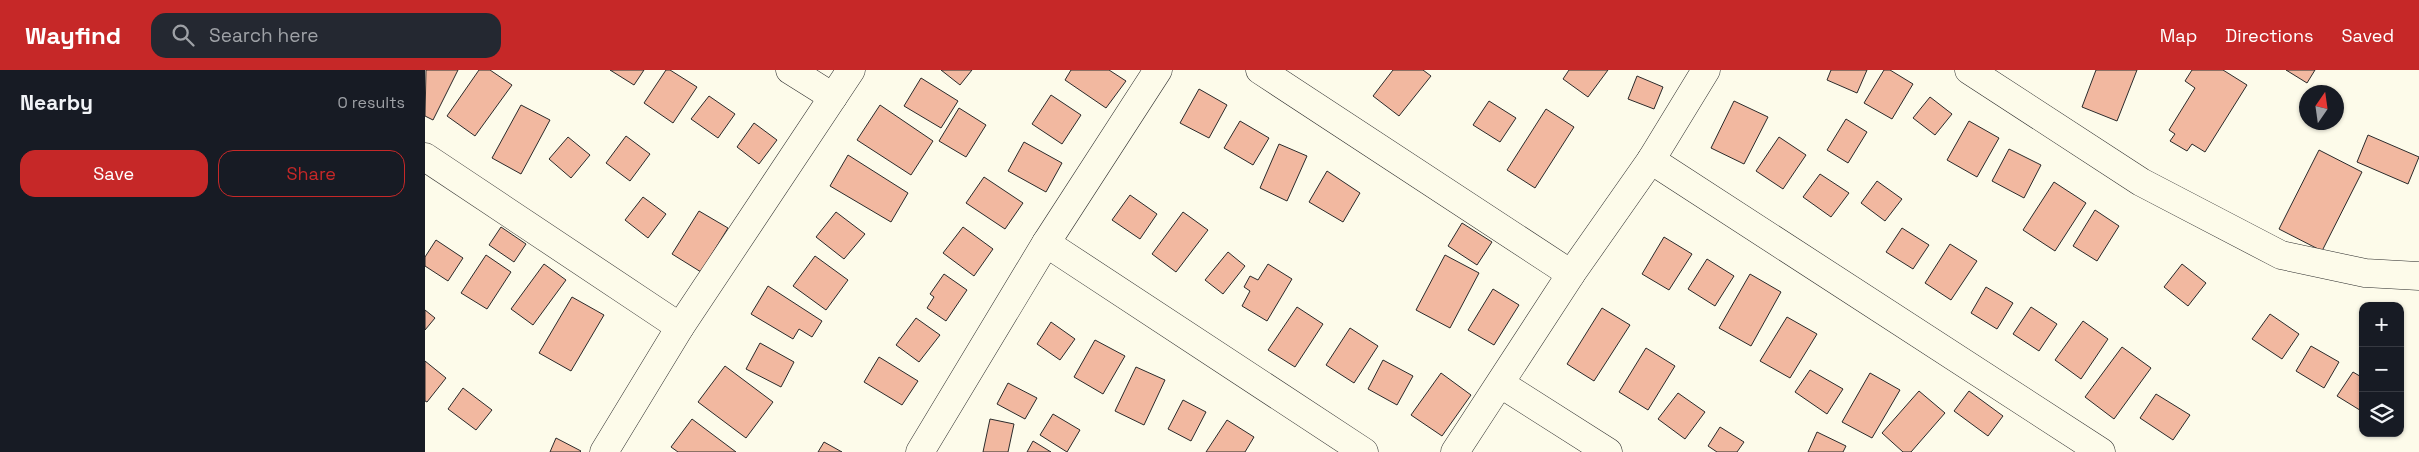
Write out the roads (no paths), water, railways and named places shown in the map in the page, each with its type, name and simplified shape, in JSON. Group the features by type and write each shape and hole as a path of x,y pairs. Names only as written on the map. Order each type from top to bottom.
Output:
{"street":[{"path":"790,70 833,97"},
{"path":"604,452 681,327 851,70"},
{"path":"920,452 1045,243 1158,70"},
{"path":"1260,70 1571,274"},
{"path":"1455,452 1571,274 1651,160 1706,70"},
{"path":"1969,70 2141,182 2281,255 2365,273 2419,276"},
{"path":"425,157 681,327"},
{"path":"1651,160 2101,452"},
{"path":"1045,243 1364,452"},
{"path":"1501,384 1608,452"}]}
